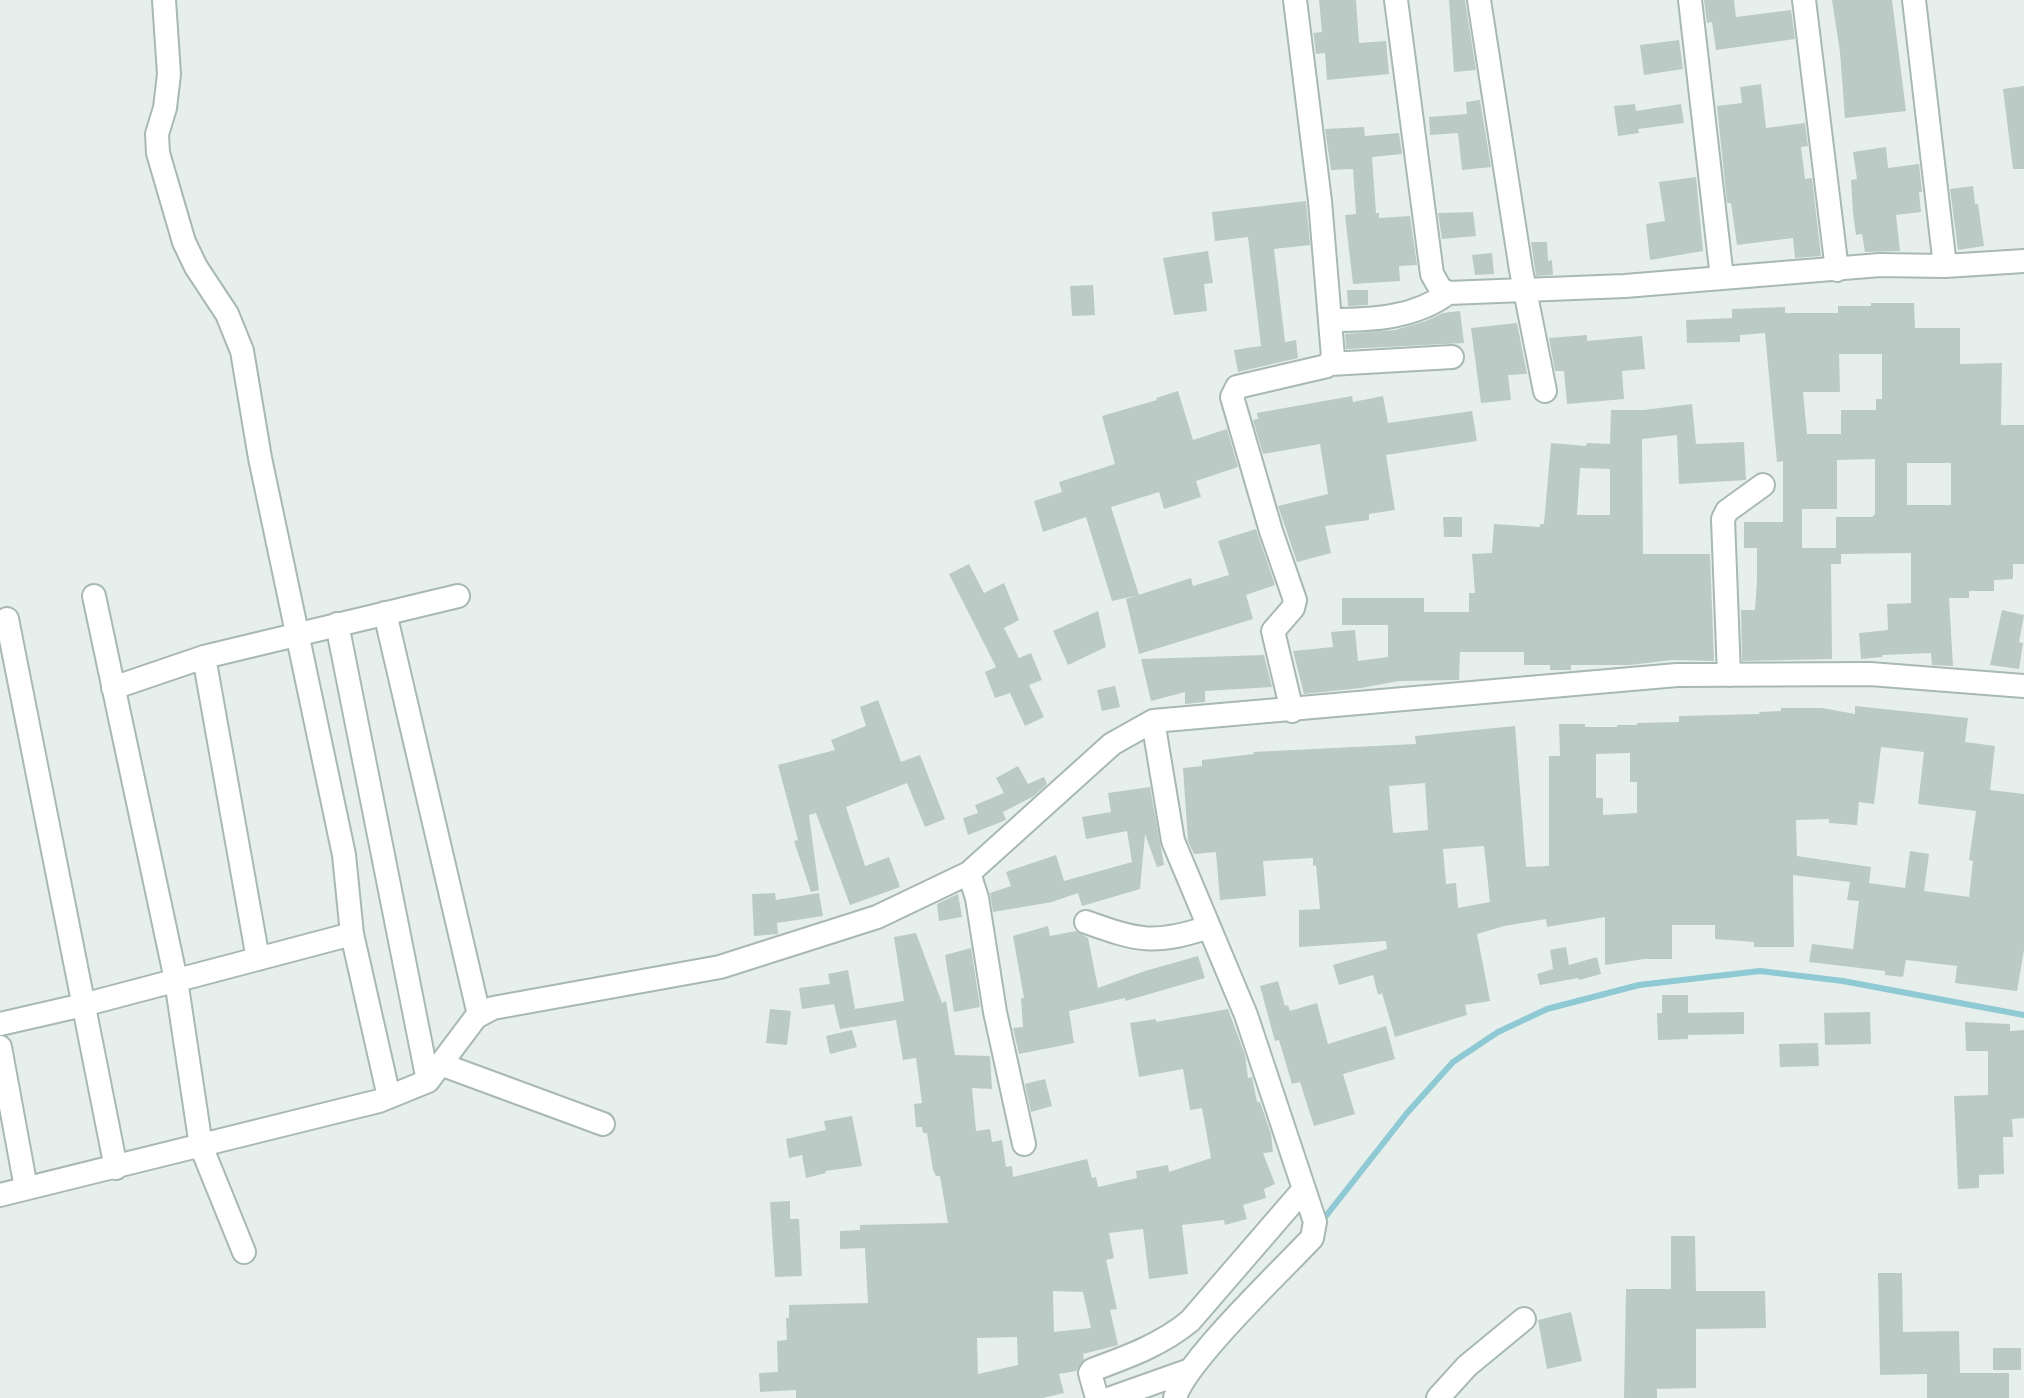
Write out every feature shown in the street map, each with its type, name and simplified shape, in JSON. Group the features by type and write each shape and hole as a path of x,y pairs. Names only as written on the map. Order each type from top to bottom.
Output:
{"street":[{"path":"164,0 169,74 165,108 157,134 158,153 184,242 196,267 227,314 242,351 260,458 344,855 352,934 389,1097"},
{"path":"1295,0 1320,201 1334,354 1330,364"},
{"path":"1396,0 1432,274 1440,288 1448,293"},
{"path":"1479,0 1525,291 1545,391"},
{"path":"1690,0 1722,278"},
{"path":"1804,0 1837,270"},
{"path":"1914,0 1945,266"},
{"path":"1331,320 1366,320 1418,310 1448,293 1525,291 1880,265 1945,266 2024,261"},
{"path":"1292,711 1273,631 1293,608 1294,597 1271,531 1232,394 1237,387 1330,364 1452,357"},
{"path":"1729,675 1723,519 1727,511 1763,485"},
{"path":"94,596 176,980 201,1146 244,1252"},
{"path":"113,688 204,657 458,596"},
{"path":"385,613 479,1015"},
{"path":"7,619 116,1168"},
{"path":"337,624 435,1073"},
{"path":"204,657 258,959"},
{"path":"0,1195 389,1097 435,1073 479,1015 498,1007 720,967 877,917 969,873 1112,744 1153,721 1677,675 1870,674 2024,686"},
{"path":"1153,721 1173,841 1246,1015 1315,1222 1312,1238 1190,1370 1175,1398"},
{"path":"969,873 977,898 998,1027 1024,1144"},
{"path":"1086,922 1144,940 1178,937 1209,927"},
{"path":"0,1024 352,934"},
{"path":"0,1047 26,1188"},
{"path":"435,1073 603,1124"},
{"path":"1098,1390 1190,1321 1305,1193"},
{"path":"1438,1398 1461,1371 1524,1319"},
{"path":"1098,1390 1190,1370"}],"building":[{"path":"1319,0 1356,0 1359,43 1386,41 1389,74 1327,80 1325,53 1316,54 1313,33 1322,32"},
{"path":"1449,0 1465,0 1476,70 1454,72"},
{"path":"1704,0 1734,0 1736,17 1791,10 1795,39 1716,50 1712,22 1707,23"},
{"path":"1832,0 1892,0 1906,111 1845,118"},
{"path":"1679,40 1683,69 1644,75 1640,45"},
{"path":"1761,84 1766,128 1805,123 1808,146 1801,147 1805,179 1812,178 1821,256 1795,258 1793,238 1737,245 1731,203 1727,203 1717,106 1742,103 1740,87"},
{"path":"2024,86 2024,169 2013,169 2003,89"},
{"path":"1480,100 1491,167 1462,170 1458,133 1430,135 1429,117 1467,114 1466,102"},
{"path":"1635,104 1636,111 1681,104 1684,123 1638,129 1639,133 1618,136 1614,106"},
{"path":"1364,127 1365,136 1399,133 1402,154 1372,157 1376,213 1379,213 1379,218 1410,216 1417,265 1399,266 1400,281 1353,284 1345,215 1356,214 1353,169 1331,170 1325,129"},
{"path":"1886,147 1888,168 1919,164 1921,212 1896,215 1900,251 1865,252 1862,234 1856,235 1853,213 1851,180 1857,179 1853,152"},
{"path":"1696,177 1703,251 1650,260 1646,224 1665,221 1659,182"},
{"path":"1973,186 1984,246 1958,250 1950,189"},
{"path":"1306,201 1310,245 1274,249 1285,342 1296,340 1298,358 1238,372 1234,350 1261,346 1248,237 1215,241 1212,212"},
{"path":"1473,212 1476,236 1442,239 1438,213"},
{"path":"1531,242 1547,242 1548,261 1552,260 1553,275 1536,276"},
{"path":"1208,251 1213,283 1204,284 1207,311 1174,315 1163,258"},
{"path":"1492,253 1494,274 1475,275 1472,255"},
{"path":"1093,285 1095,315 1072,316 1070,286"},
{"path":"1347,290 1368,290 1368,305 1348,306"},
{"path":"1871,303 1914,303 1915,328 1960,328 1960,364 2002,363 2001,425 2024,425 2024,564 2013,564 2013,579 1994,580 1994,591 1969,591 1969,598 1949,598 1953,666 1932,665 1931,653 1861,659 1859,633 1888,630 1887,604 1911,603 1911,553 1841,554 1841,564 1831,564 1832,659 1742,661 1741,610 1755,610 1757,580 1757,548 1744,548 1744,522 1783,522 1783,461 1777,462 1765,333 1740,335 1740,342 1687,343 1686,320 1732,318 1732,309 1785,307 1785,313 1838,313 1838,306 1871,306","holes":["1839,354 1882,354 1882,399 1876,399 1876,410 1841,410 1841,434 1807,434 1803,392 1840,392","1875,459 1875,514 1872,517 1836,517 1836,548 1802,548 1802,509 1837,509 1837,460","1907,463 1951,463 1951,505 1907,505"]},
{"path":"1460,311 1464,343 1346,349 1345,334 1395,330 1443,313"},
{"path":"1517,323 1527,374 1508,375 1511,400 1481,403 1471,328"},
{"path":"1587,335 1587,341 1642,336 1645,369 1622,371 1624,399 1567,404 1564,371 1555,371 1549,338"},
{"path":"1178,391 1193,440 1227,429 1238,467 1196,481 1201,497 1164,509 1159,492 1111,507 1139,595 1112,601 1086,517 1043,532 1034,501 1062,492 1059,482 1115,464 1102,416"},
{"path":"1352,396 1353,402 1383,396 1388,423 1472,411 1477,441 1386,455 1395,510 1369,514 1369,520 1325,526 1331,553 1297,562 1278,506 1328,494 1320,444 1263,454 1253,420 1258,419 1257,413"},
{"path":"1692,404 1696,444 1744,442 1746,480 1679,484 1677,435 1642,439 1643,554 1710,554 1714,661 1571,665 1571,670 1550,670 1550,665 1524,665 1524,652 1460,652 1459,680 1399,681 1304,694 1293,651 1333,647 1331,632 1355,630 1358,661 1388,657 1388,625 1342,625 1342,598 1424,598 1424,612 1469,612 1469,593 1475,593 1472,554 1492,553 1494,524 1540,527 1544,524 1551,443 1586,446 1587,443 1610,444 1611,410 1644,410","holes":["1580,468 1610,469 1610,515 1577,515"]},
{"path":"1443,517 1462,517 1462,537 1444,537"},
{"path":"1256,529 1275,585 1246,595 1253,619 1139,654 1126,599 1191,578 1193,586 1229,575 1218,541"},
{"path":"969,564 984,593 1004,583 1019,620 1004,628 1019,658 1031,653 1042,680 1029,685 1044,717 1025,726 1010,693 995,698 985,672 996,667 949,574"},
{"path":"2002,610 2024,615 2019,642 2023,643 2019,669 1990,665"},
{"path":"1098,611 1106,647 1068,665 1053,631"},
{"path":"1264,655 1272,687 1205,691 1205,702 1185,704 1185,692 1151,701 1141,659"},
{"path":"1115,686 1120,707 1102,711 1097,690"},
{"path":"878,700 901,762 920,755 945,819 925,827 907,783 846,807 865,866 889,857 900,887 850,905 816,813 809,815 819,890 811,892 794,841 798,840 778,765 835,750 831,740 866,726 860,707"},
{"path":"1855,706 1968,718 1965,742 1995,746 1990,790 2024,794 2024,950 2017,991 1955,983 1957,966 1906,960 1903,977 1885,975 1885,971 1809,962 1812,944 1853,949 1859,901 1847,900 1850,882 1793,875 1794,947 1754,947 1754,942 1715,939 1715,925 1672,925 1672,959 1644,959 1605,965 1605,917 1547,927 1546,919 1504,926 1477,934 1490,1001 1465,1005 1467,1015 1395,1037 1382,993 1378,995 1373,975 1339,985 1333,965 1387,949 1386,941 1299,947 1299,910 1320,909 1313,858 1263,861 1266,896 1220,900 1216,852 1194,854 1188,841 1183,768 1202,766 1202,760 1253,752 1416,744 1415,736 1515,726 1526,867 1549,866 1549,756 1560,756 1559,724 1617,727 1679,722 1679,716 1760,714 1781,711 1781,708 1822,708 1855,714","holes":["1881,747 1924,752 1918,804 1976,811 1969,860 1973,861 1969,897 1924,891 1929,854 1910,851 1905,888 1869,883 1871,867 1797,856 1796,820 1829,819 1829,823 1857,825 1859,802 1874,804","1630,753 1630,782 1637,782 1637,813 1603,815 1603,798 1596,798 1596,754","1425,783 1428,830 1393,833 1389,786","1484,846 1490,902 1458,908 1456,883 1446,884 1443,849"]},
{"path":"1018,766 1028,784 1044,777 1047,784 1034,796 1003,812 1006,820 968,835 963,818 978,813 975,805 1004,793 996,778"},
{"path":"1150,787 1164,865 1157,867 1145,834 1140,889 1082,906 1078,893 1052,902 993,912 990,893 1011,886 1006,872 1056,855 1064,881 1132,862 1127,831 1086,839 1082,817 1111,812 1108,793"},
{"path":"775,893 776,900 819,893 823,916 777,923 778,934 754,936 752,894"},
{"path":"958,894 962,917 939,921 937,904"},
{"path":"1048,926 1050,936 1076,931 1088,938 1098,988 1198,956 1205,978 1125,1001 1125,998 1069,1011 1074,1043 1019,1054 1013,1028 1023,1027 1021,998 1024,998 1013,936"},
{"path":"916,933 942,1003 946,1001 955,1055 990,1056 992,1089 972,1088 976,1131 990,1129 992,1142 1002,1140 1006,1167 1012,1166 1013,1177 1087,1159 1098,1187 1137,1178 1136,1171 1168,1165 1169,1172 1211,1158 1202,1108 1190,1110 1183,1069 1139,1077 1130,1023 1156,1019 1156,1022 1228,1009 1245,1055 1248,1078 1252,1077 1257,1102 1260,1102 1271,1134 1273,1152 1263,1153 1275,1184 1264,1189 1266,1198 1243,1205 1247,1219 1225,1225 1224,1220 1182,1225 1188,1274 1149,1279 1143,1229 1109,1233 1114,1258 1106,1260 1117,1309 1110,1310 1118,1345 1083,1354 1084,1359 1076,1371 1059,1374 1064,1393 1043,1398 796,1398 796,1390 760,1392 759,1373 778,1372 777,1341 787,1340 789,1305 868,1303 865,1248 840,1249 840,1231 860,1230 860,1225 948,1223 940,1176 936,1176 933,1170 927,1133 923,1133 922,1127 916,1127 914,1104 922,1103 916,1058 903,1060 896,1020 840,1029 834,1004 802,1009 799,988 830,984 828,974 848,970 855,1009 904,1001 894,937","holes":["1053,1291 1083,1292 1091,1328 1054,1332","1017,1337 1018,1365 978,1374 977,1338"]},
{"path":"1566,947 1569,965 1597,957 1601,974 1540,985 1537,974 1553,969 1550,950"},
{"path":"971,948 980,1007 954,1012 945,955"},
{"path":"1278,981 1285,1006 1288,1005 1290,1011 1317,1003 1328,1044 1386,1026 1395,1059 1343,1074 1355,1114 1314,1126 1300,1082 1292,1084 1279,1040 1275,1041 1260,986"},
{"path":"1662,995 1688,995 1688,1013 1744,1012 1744,1034 1688,1035 1688,1039 1658,1040 1657,1013 1662,1013"},
{"path":"770,1009 791,1011 787,1045 766,1043"},
{"path":"1870,1012 1871,1044 1825,1045 1824,1013"},
{"path":"1965,1022 2010,1024 2010,1031 2024,1030 2024,1118 2012,1119 2013,1137 2003,1137 2004,1174 1979,1175 1979,1188 1958,1189 1954,1096 1988,1095 1988,1051 1966,1051"},
{"path":"852,1030 857,1047 830,1054 826,1036"},
{"path":"1818,1043 1819,1066 1780,1067 1779,1044"},
{"path":"1045,1079 1052,1106 1031,1112 1025,1084"},
{"path":"852,1116 862,1166 825,1171 806,1178 802,1155 789,1158 786,1139 826,1130 824,1121"},
{"path":"790,1201 790,1219 799,1219 802,1276 775,1277 770,1202"},
{"path":"1671,1236 1695,1236 1696,1291 1765,1291 1766,1328 1696,1329 1696,1388 1657,1389 1657,1398 1624,1398 1626,1289 1671,1289"},
{"path":"1878,1273 1902,1273 1903,1332 1959,1331 1960,1373 2009,1373 2009,1398 1927,1398 1927,1374 1880,1375"},
{"path":"1571,1312 1582,1361 1547,1369 1538,1320"},
{"path":"1993,1348 2021,1348 2021,1370 1993,1370"}],"waterway":[{"path":"1322,1221 1407,1113 1453,1062 1498,1032 1547,1009 1639,985 1760,971 1843,981 2024,1015"}]}
